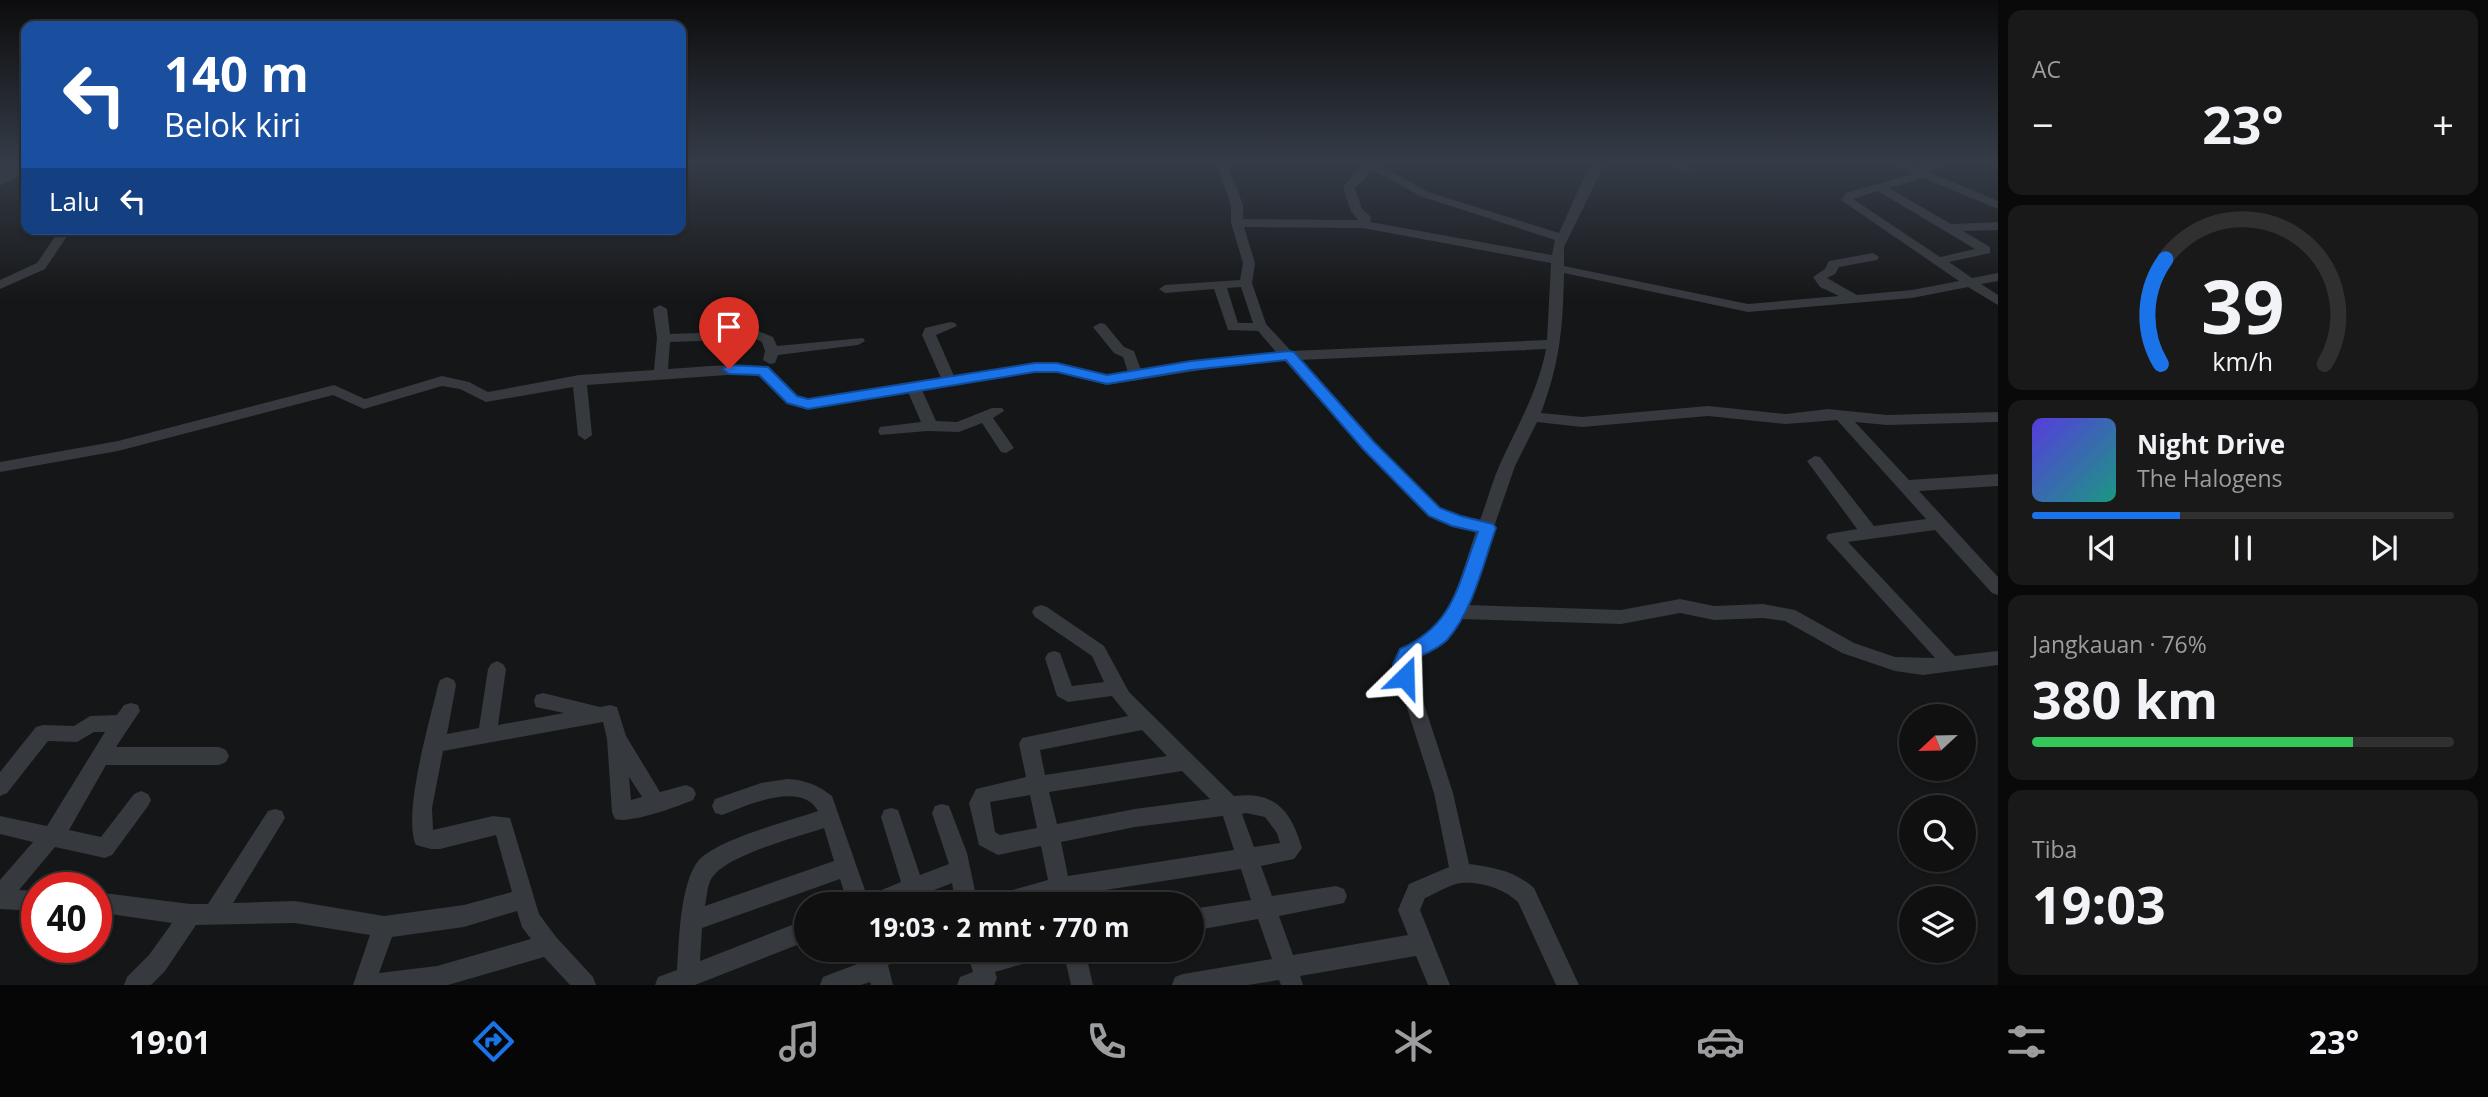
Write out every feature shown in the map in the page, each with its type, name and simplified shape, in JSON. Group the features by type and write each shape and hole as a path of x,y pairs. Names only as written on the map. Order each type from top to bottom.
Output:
{"street":[{"path":"1237,209 1237,223 1249,263 1246,283 1262,327 1369,446 1435,512 1458,522 1488,528"},
{"path":"1356,209 1365,217 1363,224"},
{"path":"1467,209 1563,238"},
{"path":"1460,873 1448,806 1423,738 1402,664 1407,654 1428,645 1441,634 1456,612 1488,528 1507,466 1532,418 1554,344 1556,264 1563,238 1576,209"},
{"path":"1861,209 1998,301"},
{"path":"1918,209 1992,254"},
{"path":"1237,223 1363,224 1556,264 1748,309 1912,294 1998,277"},
{"path":"1950,228 1998,226"},
{"path":"0,285 37,268 62,235"},
{"path":"1939,261 1992,254"},
{"path":"1855,299 1825,284 1819,277 1831,271 1833,264 1838,261 1873,257"},
{"path":"1165,289 1246,283"},
{"path":"1219,284 1233,327 1262,327"},
{"path":"660,309 664,338 661,373"},
{"path":"949,380 929,335 930,331 950,326"},
{"path":"1100,327 1119,350 1129,354 1136,376"},
{"path":"664,338 758,335 768,340 772,351 767,373"},
{"path":"772,351 858,341"},
{"path":"0,467 118,446 334,390 363,404 442,381 454,382 486,397 579,380 741,369 767,373 792,399 808,404 949,380 1048,367 1100,379 1289,355 1554,344"},
{"path":"579,380 585,435"},
{"path":"913,387 929,421 928,426"},
{"path":"1532,418 1582,422 1708,411 1786,419 1840,414 1886,420 1998,416"},
{"path":"885,431 928,426 949,429 991,414 1006,448"},
{"path":"1840,414 1908,485 1998,588"},
{"path":"1815,461 1869,532"},
{"path":"1908,485 1998,480"},
{"path":"1939,523 1834,538 1950,662"},
{"path":"1456,612 1621,617 1680,606 1714,612 1763,611 1789,615 1848,648 1878,659 1913,667 1998,658"},
{"path":"1041,612 1098,651 1116,688 1229,805 1289,976"},
{"path":"1054,658 1061,683 1068,694 1116,688"},
{"path":"487,735 497,669"},
{"path":"447,685 422,808 423,838 433,841 467,830 503,825 530,919 548,945 585,985"},
{"path":"541,724 543,696 600,713"},
{"path":"437,744 611,713 617,740 620,809 627,812 687,794"},
{"path":"0,787 43,733 77,734 90,724 127,717 74,806 3,903"},
{"path":"1062,892 1029,744 1146,721"},
{"path":"617,740 656,803"},
{"path":"102,756 219,756"},
{"path":"1082,892 1287,852 1292,848 1291,841 1286,828 1271,809 1257,805 1229,805 1049,834 998,845 986,838 979,803 983,796 1187,762"},
{"path":"722,806 791,786 815,792 825,802 855,892"},
{"path":"0,825 105,848 141,800"},
{"path":"942,813 961,869 965,892"},
{"path":"677,982 701,878 706,867 757,842 830,817"},
{"path":"891,817 913,887"},
{"path":"215,913 275,818"},
{"path":"693,921 846,867"},
{"path":"901,892 961,869"},
{"path":"1439,985 1409,910 1412,900 1424,887 1460,873 1507,880 1526,895 1568,985"},
{"path":"1204,917 1336,896"},
{"path":"112,904 190,915 295,912 384,927 464,916 524,899"},
{"path":"3,903 21,902"},
{"path":"135,985 157,963 190,915"},
{"path":"365,985 384,927"},
{"path":"677,982 794,935"},
{"path":"1184,985 1289,976 1422,944"},
{"path":"374,985 437,977 548,945"},
{"path":"968,985 986,978 985,962"},
{"path":"1077,962 1082,985"},
{"path":"831,985 877,965"}],"route":[{"path":"729,369 763,371 792,399 800,403 814,404 1035,367 1057,368 1107,380 1191,366 1289,355 1369,446 1435,512 1458,522 1488,528 1456,612 1441,634 1428,645 1407,654 1402,664 1405,677"}]}
